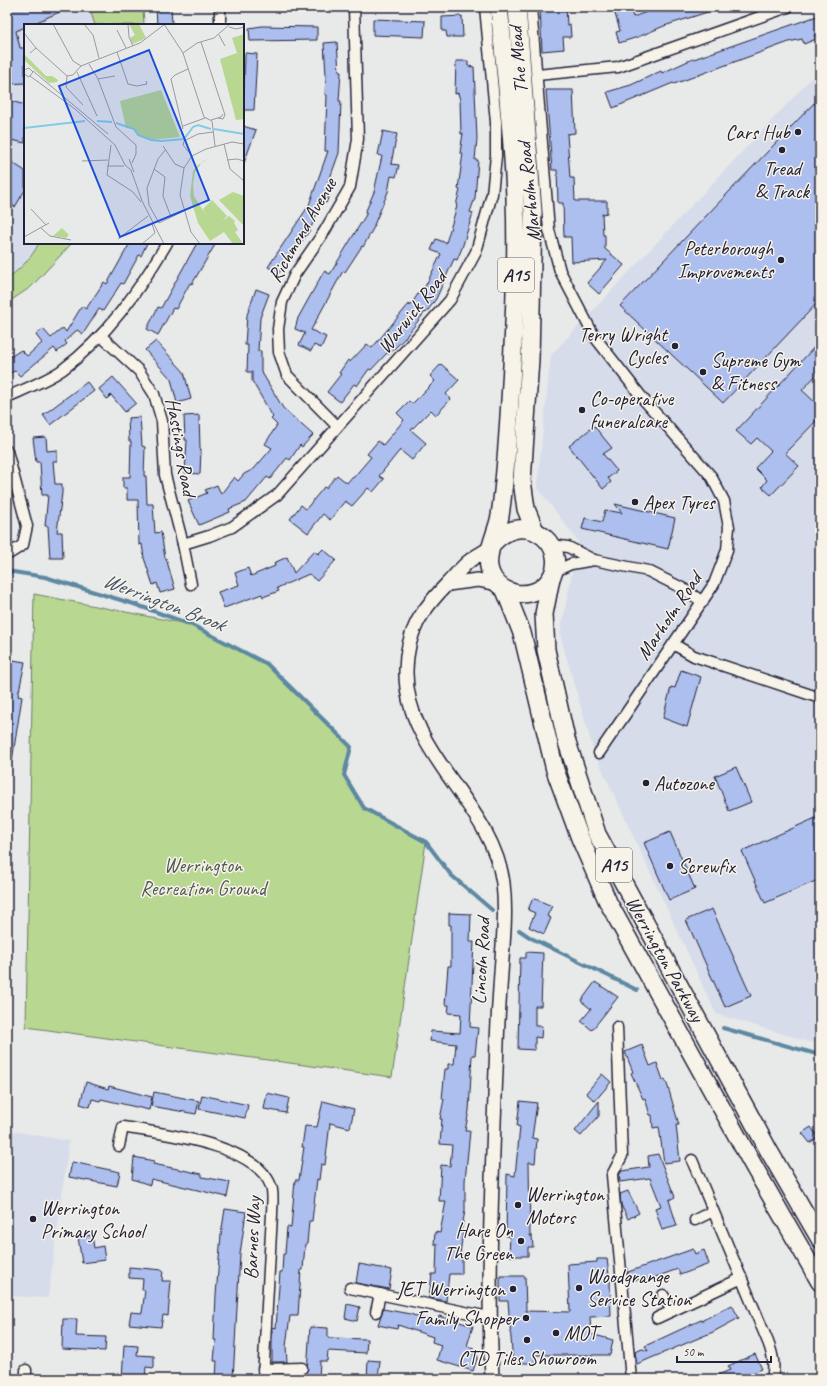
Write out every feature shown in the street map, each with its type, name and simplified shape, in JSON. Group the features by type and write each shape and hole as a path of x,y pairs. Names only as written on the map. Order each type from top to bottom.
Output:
{"highway":[{"name":"A15","path":"499,7 512,139 515,197 516,290 505,478 499,519 489,557 489,567 492,576 501,587"},
{"name":"A15","path":"517,7 533,212 530,359 522,481 526,510 535,531 547,539 551,545 555,560 552,574"},
{"path":"492,545 501,535 510,530 527,528 535,531"},
{"path":"501,587 514,594 533,593 541,588 552,574"},
{"name":"Werrington Parkway","path":"552,574 545,603 544,628 546,650 566,739 597,834 769,1151 820,1239"},
{"name":"Werrington Parkway","path":"501,587 522,633 555,770 580,838 608,902 753,1165 820,1282"}],"street":[{"path":"220,7 220,24"},
{"name":"Richmond Avenue","path":"336,426 287,375 278,352 278,329 282,302 295,274 324,232 350,187 358,139 354,7"},
{"name":"Warwick Road","path":"183,544 232,527 277,495 336,426 386,374 450,300 476,252 492,194 496,156 496,122 485,7"},
{"name":"The Mead","path":"532,7 540,110"},
{"path":"537,74 618,67 788,7"},
{"name":"Marholm Road","path":"540,110 549,230 560,271 568,289 594,336 644,400 711,476 724,501 730,527 727,550 714,584 599,752"},
{"path":"7,397 61,370 101,336 135,294 166,244"},
{"name":"Hastings Road","path":"101,336 139,371 154,394 162,421 165,475 183,544 191,584"},
{"path":"7,451 27,526 23,545 7,555"},
{"name":"Lincoln Road","path":"492,545 469,561 430,601 418,619 410,639 406,672 410,707 420,729 489,838 503,881 504,923 497,1043 489,1317 492,1379"},
{"path":"551,545 568,547 594,560 648,571 682,588 703,602"},
{"path":"552,574 571,564 594,560"},
{"path":"448,584 478,580 501,587"},
{"path":"673,644 694,656 820,698"},
{"path":"617,1027 622,1156 612,1175 631,1379"},
{"name":"Barnes Way","path":"119,1146 123,1127 208,1143 241,1156 261,1172 271,1186 272,1214 263,1374"},
{"path":"692,1160 773,1356 774,1370 772,1379"},
{"path":"695,1220 713,1211"},
{"path":"657,1318 742,1278"},
{"path":"350,1288 489,1317"},
{"path":"376,1312 380,1294"},
{"path":"663,1295 672,1311"},
{"path":"263,1374 302,1368"}],"shaded area":[{"path":"7,7 143,7 144,24 24,24 24,244 71,244 31,287 7,303"},
{"path":"820,69 820,1045 716,1014 594,752 560,635 578,541 537,487 551,355"},
{"name":"Werrington Primary School","path":"7,1130 69,1141 48,1298 7,1296"}],"green space":[{"path":"89,7 143,7 144,24 95,24"},
{"path":"38,244 71,244 31,287 7,303 7,279 33,254"},
{"name":"Werrington Recreation Ground","path":"34,594 192,625 267,664 351,747 344,775 364,808 426,842 392,1077 26,1027"}],"building":[{"path":"7,7 71,7 32,24 24,24 24,27 16,31 20,48 24,48 24,83 7,84"},
{"path":"156,7 171,7 172,24 157,24"},
{"path":"540,7 566,7 567,25 570,24 571,37 563,37 564,49 542,51"},
{"path":"613,7 630,7 633,17 657,8 659,12 673,7 717,7 717,9 664,26 619,43 616,32 620,31"},
{"path":"820,15 820,33 814,35 816,39 804,44 802,39 789,42 674,84 673,83 613,108 607,92 631,85 661,71 662,73 688,61"},
{"path":"462,16 463,37 447,37 446,31 442,31 442,17"},
{"path":"373,19 425,21 424,37 373,35"},
{"path":"262,26 317,27 317,40 250,41 249,28"},
{"path":"337,42 339,72 341,72 339,101 341,101 339,153 326,189 331,191 326,203 322,201 310,230 294,252 293,251 279,273 268,267 309,205 328,151 325,151 327,95 325,95 326,75 324,43"},
{"path":"245,53 257,54 254,110 244,110"},
{"path":"456,61 468,61 468,66 474,67 477,139 475,160 478,160 475,198 470,212 473,213 462,248 457,260 454,259 436,299 426,313 425,312 404,339 389,354 387,353 371,370 369,369 357,386 354,384 340,402 327,392 341,374 339,373 348,360 350,362 367,344 372,348 409,304 410,306 420,291 422,293 441,254 431,250 436,239 446,243 457,206 463,153 460,153 463,133 461,134 460,100 458,93 455,94"},
{"path":"546,90 573,90 575,133 567,134 570,178 574,178 575,201 607,201 607,213 602,214 605,249 624,265 599,294 587,283 607,260 572,262 571,237 564,237 563,203 558,203 557,170 552,170"},
{"path":"7,100 24,105 24,143 7,139"},
{"path":"814,103 820,110 820,300 723,403 620,306"},
{"path":"244,126 256,130 244,163"},
{"path":"383,131 397,134 391,164 399,165 396,177 391,176 388,192 375,225 363,247 362,246 345,272 343,271 311,330 326,337 321,348 314,345 311,351 299,345 305,333 295,329 298,318 324,271 330,274 367,213 365,213 374,192 382,156 378,155"},
{"path":"7,159 24,170 24,192 15,207 7,202"},
{"path":"129,244 147,244 141,256 139,255 123,284 121,283 103,311 99,309 83,334 77,330 65,341 67,344 57,352 54,348 20,376 15,371 7,374 7,359 21,350 27,356 42,343 36,335 43,329 51,338 63,328 66,332 82,306 86,309 104,282 107,284"},
{"path":"196,244 215,244 192,284 190,283 176,309 173,308 158,335 147,329 158,307 161,308"},
{"path":"256,289 269,294 260,318 258,351 261,351 261,371 283,408 313,435 302,447 300,445 290,460 287,458 270,479 267,477 246,502 229,509 230,512 199,525 188,501 207,493 205,490 217,485 221,494 234,477 238,481 244,474 254,469 272,448 265,444 277,425 271,419 273,417 252,381 252,372 247,372 248,345 245,345 247,315"},
{"path":"156,341 184,372 191,399 177,403 171,379 145,350"},
{"path":"820,341 820,371 802,390 820,407 820,417 785,453 799,466 771,495 762,487 767,480 755,468 771,451 757,438 751,444 736,431"},
{"path":"441,364 459,380 446,394 451,399 436,415 431,410 411,430 426,443 412,460 400,450 379,476 384,479 373,492 368,488 352,506 345,501 330,520 323,514 308,533 290,519 301,505 306,509 324,487 326,488 337,475 347,483 352,477 353,478 371,457 367,454 378,441 383,445 404,420 397,413 409,401 412,404 435,381 430,376"},
{"path":"113,377 136,403 125,412 111,395 107,399 99,389"},
{"path":"87,382 94,391 50,425 43,415"},
{"path":"199,415 201,449 200,474 185,473 187,440 185,440 184,416"},
{"path":"140,417 142,446 145,447 144,476 146,476 147,504 153,504 155,533 161,532 165,558 175,589 160,593 157,583 153,585 144,558 142,544 139,545 138,500 127,500 127,488 123,488 123,477 130,477 131,441 129,441 128,418"},
{"path":"594,426 612,448 603,454 617,471 608,478 611,482 603,489 569,446"},
{"path":"46,437 47,451 57,450 57,461 53,461 55,484 62,484 57,532 62,532 63,558 50,558 48,526 45,526 48,495 42,495 40,462 36,462 33,438"},
{"path":"615,504 675,518 668,549 582,529 585,518 602,522 605,510 622,513"},
{"path":"323,549 336,560 317,581 309,574 277,588 279,591 263,597 262,594 224,608 218,592 239,585 235,573 248,568 251,576 275,566 274,563 287,557 294,573 314,551 318,554"},
{"path":"7,659 25,662 18,696 22,697 12,761 7,761"},
{"path":"681,670 701,677 687,727 663,718 671,687 675,688"},
{"path":"736,767 751,802 729,811 715,776"},
{"path":"820,816 820,879 765,903 742,851"},
{"path":"670,832 695,889 669,900 644,843"},
{"path":"533,898 552,906 547,916 551,918 544,934 529,927 535,913 528,910"},
{"path":"712,909 751,996 725,1007 686,920"},
{"path":"449,913 471,914 470,942 474,942 470,1027 478,1028 475,1055 472,1055 469,1111 465,1131 470,1131 465,1181 465,1211 461,1232 463,1232 460,1254 462,1254 462,1274 449,1274 446,1301 429,1298 432,1274 436,1274 437,1244 434,1244 435,1232 440,1233 446,1201 439,1201 441,1165 450,1166 452,1145 440,1144 442,1119 440,1119 444,1099 442,1099 445,1069 448,1069 448,1064 454,1064 456,1044 430,1041 431,1031 460,1033 461,1014 448,1013 449,1005 445,1005 448,966 451,966 451,925 449,925"},
{"path":"526,952 543,953 541,1006 535,1006 535,1026 542,1026 541,1038 535,1037 535,1050 518,1049 520,958 526,958"},
{"path":"595,982 618,997 592,1030 581,1021 591,1009 581,1001"},
{"path":"642,1045 650,1066 657,1063 663,1080 665,1079 668,1087 679,1125 676,1125 680,1161 664,1163 659,1127 653,1128 652,1115 650,1115 645,1098 643,1099 631,1073 633,1072 625,1052"},
{"path":"602,1074 611,1082 595,1101 586,1093"},
{"path":"86,1082 108,1089 109,1086 152,1097 149,1110 101,1099 100,1101 92,1099 90,1107 80,1104"},
{"path":"154,1092 199,1101 196,1114 151,1106"},
{"path":"267,1093 289,1098 286,1113 264,1109"},
{"path":"202,1095 248,1105 245,1118 199,1109"},
{"path":"323,1101 354,1109 350,1128 330,1123 325,1165 321,1164 319,1180 317,1179 312,1221 309,1221 307,1244 305,1244 303,1270 301,1270 298,1316 290,1316 286,1346 287,1362 272,1362 272,1338 273,1327 276,1328 280,1272 282,1272 283,1254 285,1254 287,1227 291,1228 295,1180 299,1180 304,1147 302,1147 305,1126 317,1127"},
{"path":"520,1101 537,1103 532,1138 537,1139 535,1163 529,1162 530,1236 532,1236 533,1247 528,1247 528,1256 509,1256 510,1236 506,1236 507,1174 515,1176 520,1127 517,1126"},
{"path":"599,1101 599,1116 581,1136 575,1131"},
{"path":"811,1127 818,1137 810,1143 802,1133"},
{"path":"658,1154 675,1197 669,1200 677,1226 662,1230 655,1208 661,1206 650,1178 620,1182 619,1175 622,1171 649,1167 648,1156"},
{"path":"134,1157 154,1161 153,1164 202,1174 202,1177 230,1182 227,1197 151,1179 150,1185 132,1179"},
{"path":"72,1162 120,1172 117,1186 69,1177"},
{"path":"628,1191 639,1213 628,1219 621,1205 620,1194"},
{"path":"225,1209 246,1212 240,1254 233,1379 216,1379 217,1361 214,1361 216,1340 214,1340 216,1295 221,1235"},
{"path":"92,1235 94,1248 103,1246 105,1260 82,1263 78,1237"},
{"path":"693,1249 695,1254 704,1250 709,1264 680,1275 678,1269 650,1279 628,1280 628,1272"},
{"path":"597,1259 607,1259 609,1275 602,1281 615,1277 615,1281 610,1281 611,1316 590,1317 591,1334 613,1340 610,1355 535,1355 535,1363 513,1363 508,1301 500,1301 500,1276 525,1276 526,1311 570,1312 568,1264 597,1262"},
{"path":"359,1264 392,1270 389,1289 356,1283"},
{"path":"129,1267 163,1270 162,1281 171,1281 168,1316 163,1315 161,1327 129,1324 131,1312 142,1313 145,1290 142,1290 143,1279 129,1278"},
{"path":"347,1304 360,1307 357,1321 345,1318"},
{"path":"732,1305 739,1318 713,1332 637,1364 635,1352 642,1349 648,1351 645,1346 701,1321"},
{"path":"383,1309 410,1314 437,1323 439,1316 473,1326 467,1346 474,1348 473,1354 478,1356 473,1371 437,1360 441,1345 432,1342 433,1337 398,1325 397,1329 378,1325"},
{"path":"63,1319 77,1319 76,1336 106,1337 105,1351 62,1349"},
{"path":"310,1327 328,1328 328,1338 367,1339 366,1353 328,1351 327,1361 320,1361 319,1379 271,1379 272,1375 302,1374 307,1371"},
{"path":"124,1345 138,1346 137,1355 154,1356 154,1368 146,1367 145,1379 122,1379"},
{"path":"755,1354 762,1369 739,1379 708,1379 730,1370 728,1366"},
{"path":"368,1360 380,1361 378,1379 367,1379"}],"waterway":[{"name":"Werrington Brook","path":"7,571 45,577 134,604 192,625 267,664 351,747 344,775 364,808 426,842 451,875 492,910"},
{"name":"Werrington Brook","path":"519,930 531,938 637,990"},
{"name":"Werrington Brook","path":"723,1028 820,1055"}],"place":[{"name":"Cars Hub","path":"798,132"},
{"name":"Tread & Track","path":"782,150"},
{"name":"Peterborough Improvements","path":"781,260"},
{"name":"Terry Wright Cycles","path":"675,346"},
{"name":"Supreme Gym & Fitness","path":"703,372"},
{"name":"Co-operative funeralcare","path":"582,410"},
{"name":"Apex Tyres","path":"635,502"},
{"name":"Autozone","path":"646,783"},
{"name":"Screwfix","path":"670,866"},
{"name":"Werrington Motors","path":"518,1205"},
{"name":"Werrington Primary School","path":"33,1219"},
{"name":"Hare On The Green","path":"521,1241"},
{"name":"Woodgrange Service Station","path":"579,1288"},
{"name":"JET Werrington","path":"513,1289"},
{"name":"Family Shopper","path":"526,1318"},
{"name":"MOT","path":"556,1333"},
{"name":"CTD Tiles Showroom","path":"527,1340"}]}
